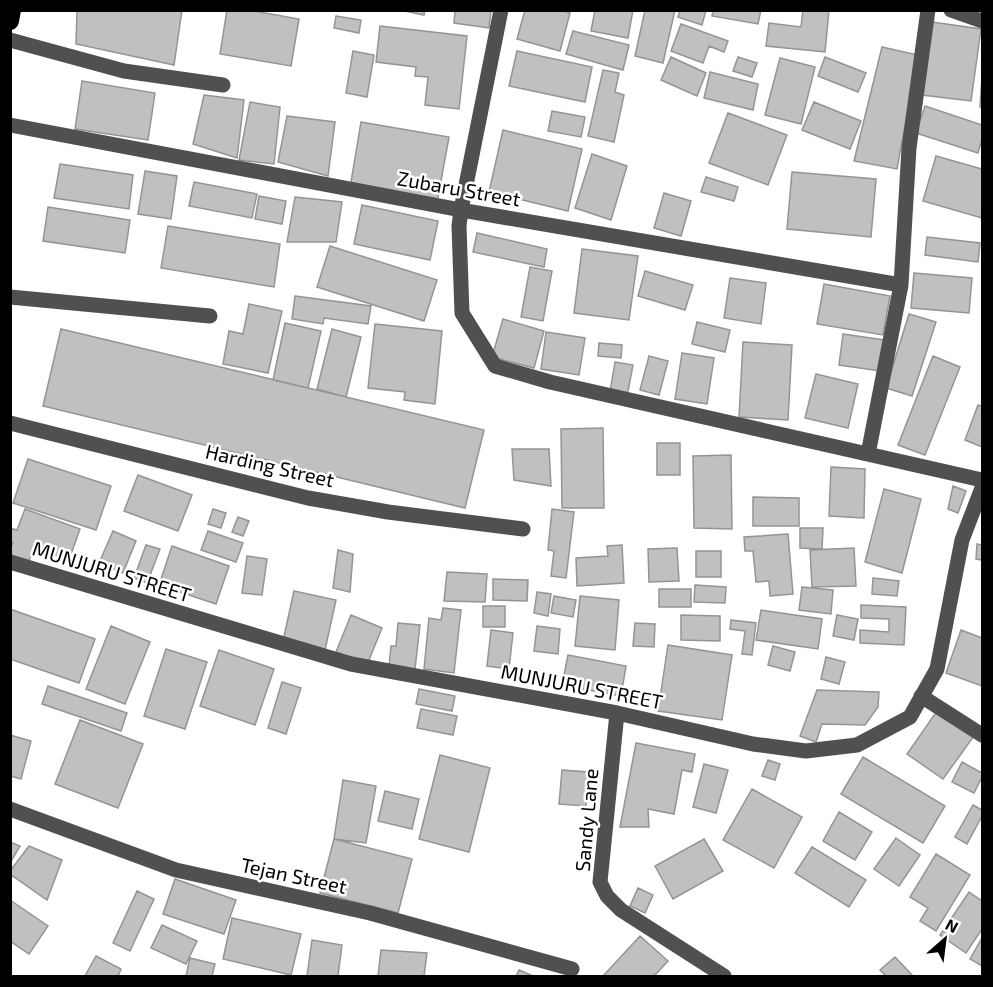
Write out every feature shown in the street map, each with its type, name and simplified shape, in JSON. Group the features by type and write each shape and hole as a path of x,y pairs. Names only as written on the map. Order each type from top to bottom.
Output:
{"highway":[{"path":"10,21 12,10"}],"street":[{"path":"501,10 460,210 459,226 462,313 495,366 550,382 982,480"},
{"path":"868,454 901,285 909,148 928,10"},
{"path":"951,10 982,21"},
{"path":"10,40 124,71 223,84"},
{"name":"Zubaru Street","path":"10,125 460,210 901,285"},
{"path":"10,297 210,316"},
{"name":"Harding Street","path":"10,423 308,498 388,512 523,529"},
{"name":"MUNJURU STREET","path":"10,562 351,664 617,712 753,744 806,751 857,745 910,717 937,669 962,540 982,488"},
{"path":"921,696 982,735"},
{"name":"Sandy Lane","path":"617,712 600,882 607,896 621,910 724,976"},
{"name":"Tejan Street","path":"10,809 176,870 370,913 572,969"}],"building":[{"path":"77,10 182,10 174,65 76,44"},
{"path":"227,10 248,10 299,19 291,66 220,54"},
{"path":"400,10 425,10 424,15"},
{"path":"455,10 491,10 489,28 454,23"},
{"path":"525,10 560,10 570,13 560,51 517,39"},
{"path":"595,10 633,10 628,38 591,31"},
{"path":"645,10 675,10 663,63 635,56"},
{"path":"680,10 706,10 702,25 678,17"},
{"path":"713,10 761,10 758,24 712,16"},
{"path":"803,10 829,10 825,52 766,46 769,23 801,27"},
{"path":"336,16 361,20 359,33 334,28"},
{"path":"932,22 981,29 971,101 922,95"},
{"path":"681,24 728,41 724,52 709,46 703,63 671,51"},
{"path":"380,26 467,36 459,109 425,105 428,77 415,76 416,67 376,62"},
{"path":"573,31 629,45 623,70 566,54"},
{"path":"882,47 918,55 897,169 854,161"},
{"path":"353,51 374,55 367,97 346,93"},
{"path":"517,51 592,67 585,102 509,86"},
{"path":"671,57 706,73 697,96 661,80"},
{"path":"738,57 757,63 752,77 733,71"},
{"path":"825,57 866,73 858,92 818,76"},
{"path":"780,58 815,67 801,124 765,115"},
{"path":"603,70 619,73 615,92 624,95 614,142 588,136"},
{"path":"710,72 758,84 753,110 704,98"},
{"path":"982,76 982,107 980,107"},
{"path":"82,81 155,93 148,140 75,129"},
{"path":"204,95 244,100 237,158 193,144"},
{"path":"250,102 280,107 274,164 239,160"},
{"path":"814,102 861,121 850,149 802,130"},
{"path":"925,106 982,125 982,139 978,153 916,133"},
{"path":"552,111 585,117 581,137 548,131"},
{"path":"728,113 787,135 768,185 709,163"},
{"path":"287,116 335,122 328,176 278,162"},
{"path":"361,122 449,137 437,203 350,188"},
{"path":"503,130 582,149 568,211 489,192"},
{"path":"592,154 627,166 611,220 575,208"},
{"path":"936,156 982,169 982,218 923,201"},
{"path":"60,164 133,175 129,209 54,198"},
{"path":"145,171 177,176 171,219 138,214"},
{"path":"792,172 876,179 871,237 787,229"},
{"path":"706,177 738,187 734,201 701,192"},
{"path":"194,182 257,194 252,218 189,206"},
{"path":"664,193 691,201 681,236 654,228"},
{"path":"259,196 286,201 282,224 255,219"},
{"path":"295,197 342,202 336,242 287,242"},
{"path":"362,205 438,221 430,260 354,244"},
{"path":"48,207 130,220 125,253 43,241"},
{"path":"168,226 280,244 274,287 161,268"},
{"path":"477,233 547,249 544,267 473,252"},
{"path":"927,237 980,243 978,262 925,255"},
{"path":"330,246 437,280 424,321 317,287"},
{"path":"582,249 638,256 629,320 574,313"},
{"path":"530,267 552,271 543,321 521,317"},
{"path":"645,271 693,285 685,310 638,296"},
{"path":"914,273 972,278 969,313 911,308"},
{"path":"730,278 766,283 761,324 724,318"},
{"path":"824,284 890,296 883,335 817,324"},
{"path":"295,296 371,306 368,324 324,318 323,324 292,319"},
{"path":"249,304 282,311 268,373 223,364 229,331 243,334"},
{"path":"909,314 936,322 912,396 886,388"},
{"path":"503,319 544,331 534,368 492,357"},
{"path":"697,322 730,330 725,352 692,344"},
{"path":"285,323 321,331 308,388 273,380"},
{"path":"375,324 442,331 435,404 404,400 405,392 368,388"},
{"path":"61,329 484,430 465,508 43,406"},
{"path":"332,329 361,337 346,397 317,389"},
{"path":"546,332 585,338 579,375 541,369"},
{"path":"843,334 884,340 880,371 839,365"},
{"path":"743,342 792,345 788,420 739,417"},
{"path":"599,343 622,345 621,358 598,356"},
{"path":"682,353 714,358 707,404 675,399"},
{"path":"649,356 668,361 659,395 640,390"},
{"path":"933,356 960,367 925,455 898,445"},
{"path":"615,362 633,365 627,396 610,392"},
{"path":"816,374 858,384 848,428 805,418"},
{"path":"978,405 982,406 982,447 965,440"},
{"path":"603,428 604,508 562,508 561,429"},
{"path":"657,443 680,443 680,475 657,475"},
{"path":"512,449 549,449 551,486 514,480"},
{"path":"731,455 732,529 694,528 693,456"},
{"path":"28,459 111,486 96,530 13,503"},
{"path":"831,467 865,469 864,518 829,516"},
{"path":"138,475 192,495 178,531 124,511"},
{"path":"953,486 966,491 958,513 948,509"},
{"path":"884,489 921,499 902,573 865,562"},
{"path":"753,497 799,498 799,526 753,526"},
{"path":"25,509 80,529 69,560 50,553 48,558 32,553 29,561 10,555 13,543 10,543 10,528 17,530"},
{"path":"213,509 226,513 221,528 208,524"},
{"path":"552,509 574,512 566,578 551,576 554,551 548,550"},
{"path":"238,517 249,521 243,536 232,532"},
{"path":"800,528 823,528 822,549 800,548"},
{"path":"113,531 136,541 123,573 99,563"},
{"path":"208,531 243,543 236,562 201,550"},
{"path":"788,534 793,594 770,596 769,581 756,582 753,551 745,551 744,537"},
{"path":"977,544 982,545 982,560 976,559"},
{"path":"146,545 160,549 147,583 134,578"},
{"path":"622,545 624,583 577,586 576,558 608,556 607,546"},
{"path":"172,546 229,566 216,604 159,585"},
{"path":"677,548 679,581 649,582 648,549"},
{"path":"854,548 856,586 812,587 810,550"},
{"path":"338,550 353,554 350,592 333,588"},
{"path":"696,551 721,551 721,577 696,577"},
{"path":"247,556 267,559 262,595 242,593"},
{"path":"447,572 487,574 485,602 444,601"},
{"path":"873,578 899,581 897,596 872,594"},
{"path":"493,579 528,580 527,601 493,600"},
{"path":"695,585 726,587 725,603 694,602"},
{"path":"802,587 833,590 831,614 799,610"},
{"path":"659,589 691,589 691,607 659,607"},
{"path":"294,591 336,600 325,650 283,641"},
{"path":"537,592 551,594 548,616 534,613"},
{"path":"554,596 576,600 573,617 551,613"},
{"path":"580,596 619,600 615,650 575,646"},
{"path":"861,605 906,607 904,645 860,643 860,630 889,632 889,619 861,618"},
{"path":"483,606 505,606 505,627 483,627"},
{"path":"443,608 461,610 454,673 424,669 429,618 441,620"},
{"path":"10,609 95,639 79,683 10,659"},
{"path":"761,610 822,619 818,649 756,640"},
{"path":"351,615 382,628 367,665 336,652"},
{"path":"681,615 720,616 720,641 681,640"},
{"path":"837,615 858,619 854,640 833,636"},
{"path":"731,620 756,623 752,655 742,654 745,631 730,629"},
{"path":"398,623 420,625 415,669 389,666 391,646 396,646"},
{"path":"635,623 655,624 654,647 633,646"},
{"path":"111,626 150,642 125,704 86,689"},
{"path":"537,626 560,629 558,654 534,651"},
{"path":"491,630 513,633 509,669 487,666"},
{"path":"961,630 982,638 982,686 946,673"},
{"path":"668,645 732,655 722,720 658,711"},
{"path":"773,646 795,652 790,671 768,665"},
{"path":"166,649 207,662 185,729 144,716"},
{"path":"219,650 274,669 255,725 200,706"},
{"path":"568,655 626,666 621,696 562,685"},
{"path":"826,657 845,662 839,684 821,679"},
{"path":"282,682 301,688 286,734 268,728"},
{"path":"48,686 127,713 121,731 42,704"},
{"path":"419,689 455,696 452,711 416,704"},
{"path":"817,690 879,692 878,707 865,725 822,724 816,742 800,736"},
{"path":"421,709 457,716 453,735 417,728"},
{"path":"937,711 974,736 943,779 907,754"},
{"path":"80,720 143,744 118,808 55,784"},
{"path":"10,735 31,741 21,779 10,776"},
{"path":"636,743 695,754 692,772 682,770 674,814 648,809 649,827 620,827"},
{"path":"440,755 490,768 469,852 419,839"},
{"path":"863,757 945,806 923,843 841,794"},
{"path":"768,760 780,764 775,780 762,776"},
{"path":"962,762 982,773 974,793 952,782"},
{"path":"704,764 728,770 716,813 693,807"},
{"path":"562,770 589,772 586,806 559,804"},
{"path":"343,780 376,786 366,843 334,839"},
{"path":"752,789 802,817 774,868 723,840"},
{"path":"385,791 419,799 412,829 378,821"},
{"path":"973,805 982,810 982,816 967,844 955,837"},
{"path":"839,812 872,832 855,860 823,841"},
{"path":"896,838 920,855 899,886 874,869"},
{"path":"334,839 412,859 398,913 320,893"},
{"path":"704,839 723,871 673,899 655,866"},
{"path":"10,842 20,846 10,863"},
{"path":"29,846 62,860 47,900 10,874"},
{"path":"812,847 866,880 849,907 795,873"},
{"path":"936,854 970,875 936,931 920,921 928,908 910,897"},
{"path":"175,879 236,900 224,934 163,914"},
{"path":"638,888 653,895 645,913 630,906"},
{"path":"137,891 154,899 130,951 113,943"},
{"path":"969,892 982,901 982,929 966,953 940,935"},
{"path":"10,900 48,926 29,954 10,941"},
{"path":"232,918 301,934 291,975 223,959"},
{"path":"162,925 197,941 186,964 151,948"},
{"path":"640,936 668,961 654,976 603,976"},
{"path":"982,938 982,966 970,959"},
{"path":"312,940 342,945 338,976 307,976"},
{"path":"381,950 427,953 424,976 378,976"},
{"path":"96,956 121,969 118,976 85,976"},
{"path":"895,957 913,976 886,976 880,970"},
{"path":"190,958 215,964 212,976 186,976"},
{"path":"519,970 533,976 516,976"}]}
